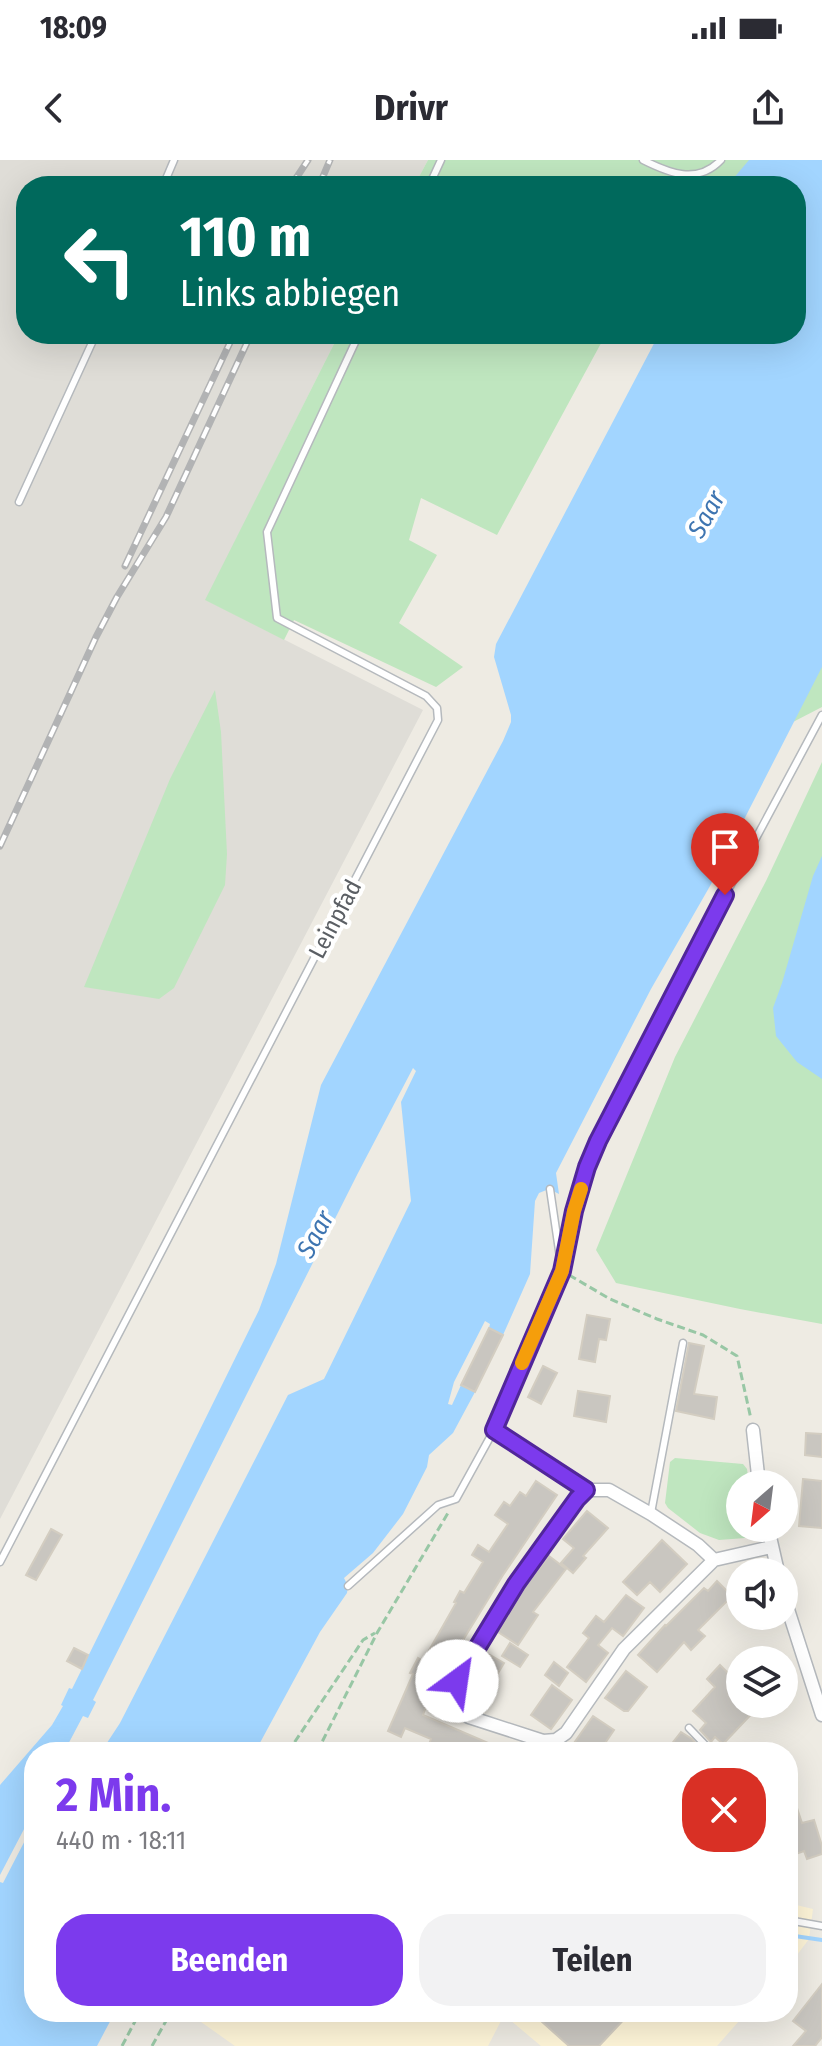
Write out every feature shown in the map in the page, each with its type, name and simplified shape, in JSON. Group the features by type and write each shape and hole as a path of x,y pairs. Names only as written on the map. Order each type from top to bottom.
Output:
{"street":[{"path":"753,1430 757,1470"},
{"path":"714,1560 698,1545 609,1490 586,1490 516,1584 457,1681 452,1702 469,1717 543,1741 556,1740 566,1733 624,1649 714,1560 771,1547"},
{"path":"770,1542 774,1558"},
{"path":"795,1630 822,1715"}],"lane":[{"path":"643,160 668,172 690,175 713,168 721,160"},
{"path":"19,502 91,344"},
{"name":"Leinpfad","path":"0,1562 438,720 437,708 426,696 277,618 267,532 354,344"},
{"path":"348,1586 438,1505 456,1499 494,1430 562,1271 574,1211 598,1141 822,715"},
{"path":"550,1189 562,1271"},
{"path":"651,1514 683,1343"},
{"path":"494,1430 586,1490"},
{"path":"689,1728 702,1742"},
{"path":"798,1922 822,1926"}],"path":[{"path":"562,1271 610,1299 703,1335 737,1356 753,1430"},
{"path":"322,1742 377,1633 456,1499"},
{"path":"295,1742 363,1640 377,1633"},
{"path":"122,2046 135,2022"},
{"path":"152,2046 165,2022"}],"shaded area":[{"path":"0,160 428,160 419,176 16,176 16,344 334,344 206,600 423,710 0,1519"},
{"path":"798,1905 813,1909 809,1939 798,1954"},
{"path":"201,2022 500,2022 488,2046 235,2046"},
{"path":"512,2022 738,2022 717,2046 541,2046"}],"green space":[{"path":"428,160 755,160 740,176 419,176"},
{"path":"334,344 601,344 497,535 421,498 409,540 437,555 399,623 463,667 436,687 294,620 284,640 205,600"},
{"path":"822,661 822,707 793,722"},
{"path":"215,690 221,732 227,854 225,885 174,988 159,999 84,987 170,779"},
{"path":"822,762 822,1324 616,1283 596,1250 675,1057 766,881"},
{"path":"675,1458 743,1464 747,1469 726,1470 726,1539 700,1533 668,1508 665,1503 670,1462"}],"water":[{"name":"Saar","path":"749,160 822,160 822,667 710,886 651,989 556,1173 559,1194 549,1189 539,1193 535,1201 530,1274 503,1335 489,1328 490,1324 485,1321 454,1382 448,1404 452,1405 461,1385 475,1392 453,1433 429,1455 427,1467 403,1514 373,1553 344,1578 347,1593 320,1632 260,1742 108,1742 288,1395 324,1379 411,1201 401,1102 416,1071 413,1068 93,1700 96,1702 88,1718 83,1716 69,1742 37,1742 52,1725 69,1688 72,1689 259,1310 276,1264 321,1085 511,722 494,657 496,644 654,344 806,344 806,176 735,176"},
{"path":"822,856 822,1079 797,1062 776,1036 773,1008 813,876"},
{"path":"24,1757 24,1829 0,1875 0,1785"},
{"path":"24,1842 24,2022 110,2022 97,2046 0,2046 0,1882 3,1883"}],"building":[{"path":"587,1315 610,1319 606,1340 599,1339 595,1362 579,1359"},
{"path":"489,1328 503,1335 475,1392 461,1385"},
{"path":"689,1343 704,1346 694,1394 717,1397 714,1419 676,1411"},
{"path":"543,1366 557,1373 541,1404 528,1397"},
{"path":"578,1391 610,1396 606,1422 574,1416"},
{"path":"806,1433 822,1434 822,1457 805,1455"},
{"path":"803,1479 822,1481 822,1528 799,1526"},
{"path":"536,1481 557,1495 452,1658 423,1715 486,1742 430,1742 431,1739 405,1728 401,1737 388,1731 418,1658 423,1661 460,1591 464,1593 483,1562 472,1555 478,1545 489,1552 508,1524 495,1515 504,1502 510,1506 520,1492 526,1496"},
{"path":"587,1511 608,1528 583,1556 586,1558 573,1573 561,1563 574,1548 563,1539"},
{"path":"51,1529 62,1535 36,1580 26,1575"},
{"path":"662,1540 687,1564 660,1592 650,1582 637,1595 623,1582"},
{"path":"549,1556 566,1569 533,1612 538,1615 518,1645 498,1632 526,1585"},
{"path":"717,1581 726,1590 726,1602 698,1630 705,1636 691,1650 684,1642 657,1672 638,1655 704,1588 708,1591"},
{"path":"626,1595 644,1608 623,1636 612,1628 598,1645 608,1653 586,1682 567,1667 589,1638 583,1633 596,1616 604,1622"},
{"path":"510,1643 528,1655 520,1667 502,1656"},
{"path":"74,1648 88,1655 82,1669 67,1661"},
{"path":"485,1652 504,1663 486,1693 467,1681"},
{"path":"554,1662 568,1673 559,1686 545,1675"},
{"path":"720,1665 726,1671 726,1718 748,1718 725,1742 715,1737 711,1742 700,1730 706,1723 693,1711 715,1687 707,1679"},
{"path":"626,1671 647,1687 628,1711 624,1711 605,1698"},
{"path":"552,1685 572,1700 551,1729 531,1715"},
{"path":"593,1716 614,1730 606,1742 575,1742"},
{"path":"681,1732 695,1742 673,1742"},
{"path":"798,1811 802,1823 814,1820 822,1846 822,1854 807,1859 804,1851 798,1853"},
{"path":"822,1984 822,2037 815,2046 793,2046 806,2031 794,2022 798,2022 798,2015"},
{"path":"542,2022 622,2022 599,2046 569,2046"}],"waterway":[{"path":"798,1936 822,1940"}],"railway":[{"path":"298,176 308,160"},
{"path":"323,176 330,160"},
{"path":"125,566 229,344"},
{"path":"0,846 96,637 166,517 246,344"}],"slow traffic":[{"path":"522,1363 562,1271 581,1189"}],"route":[{"path":"457,1681 516,1584 586,1490 494,1430 562,1271 574,1211 598,1141 725,895"}]}
